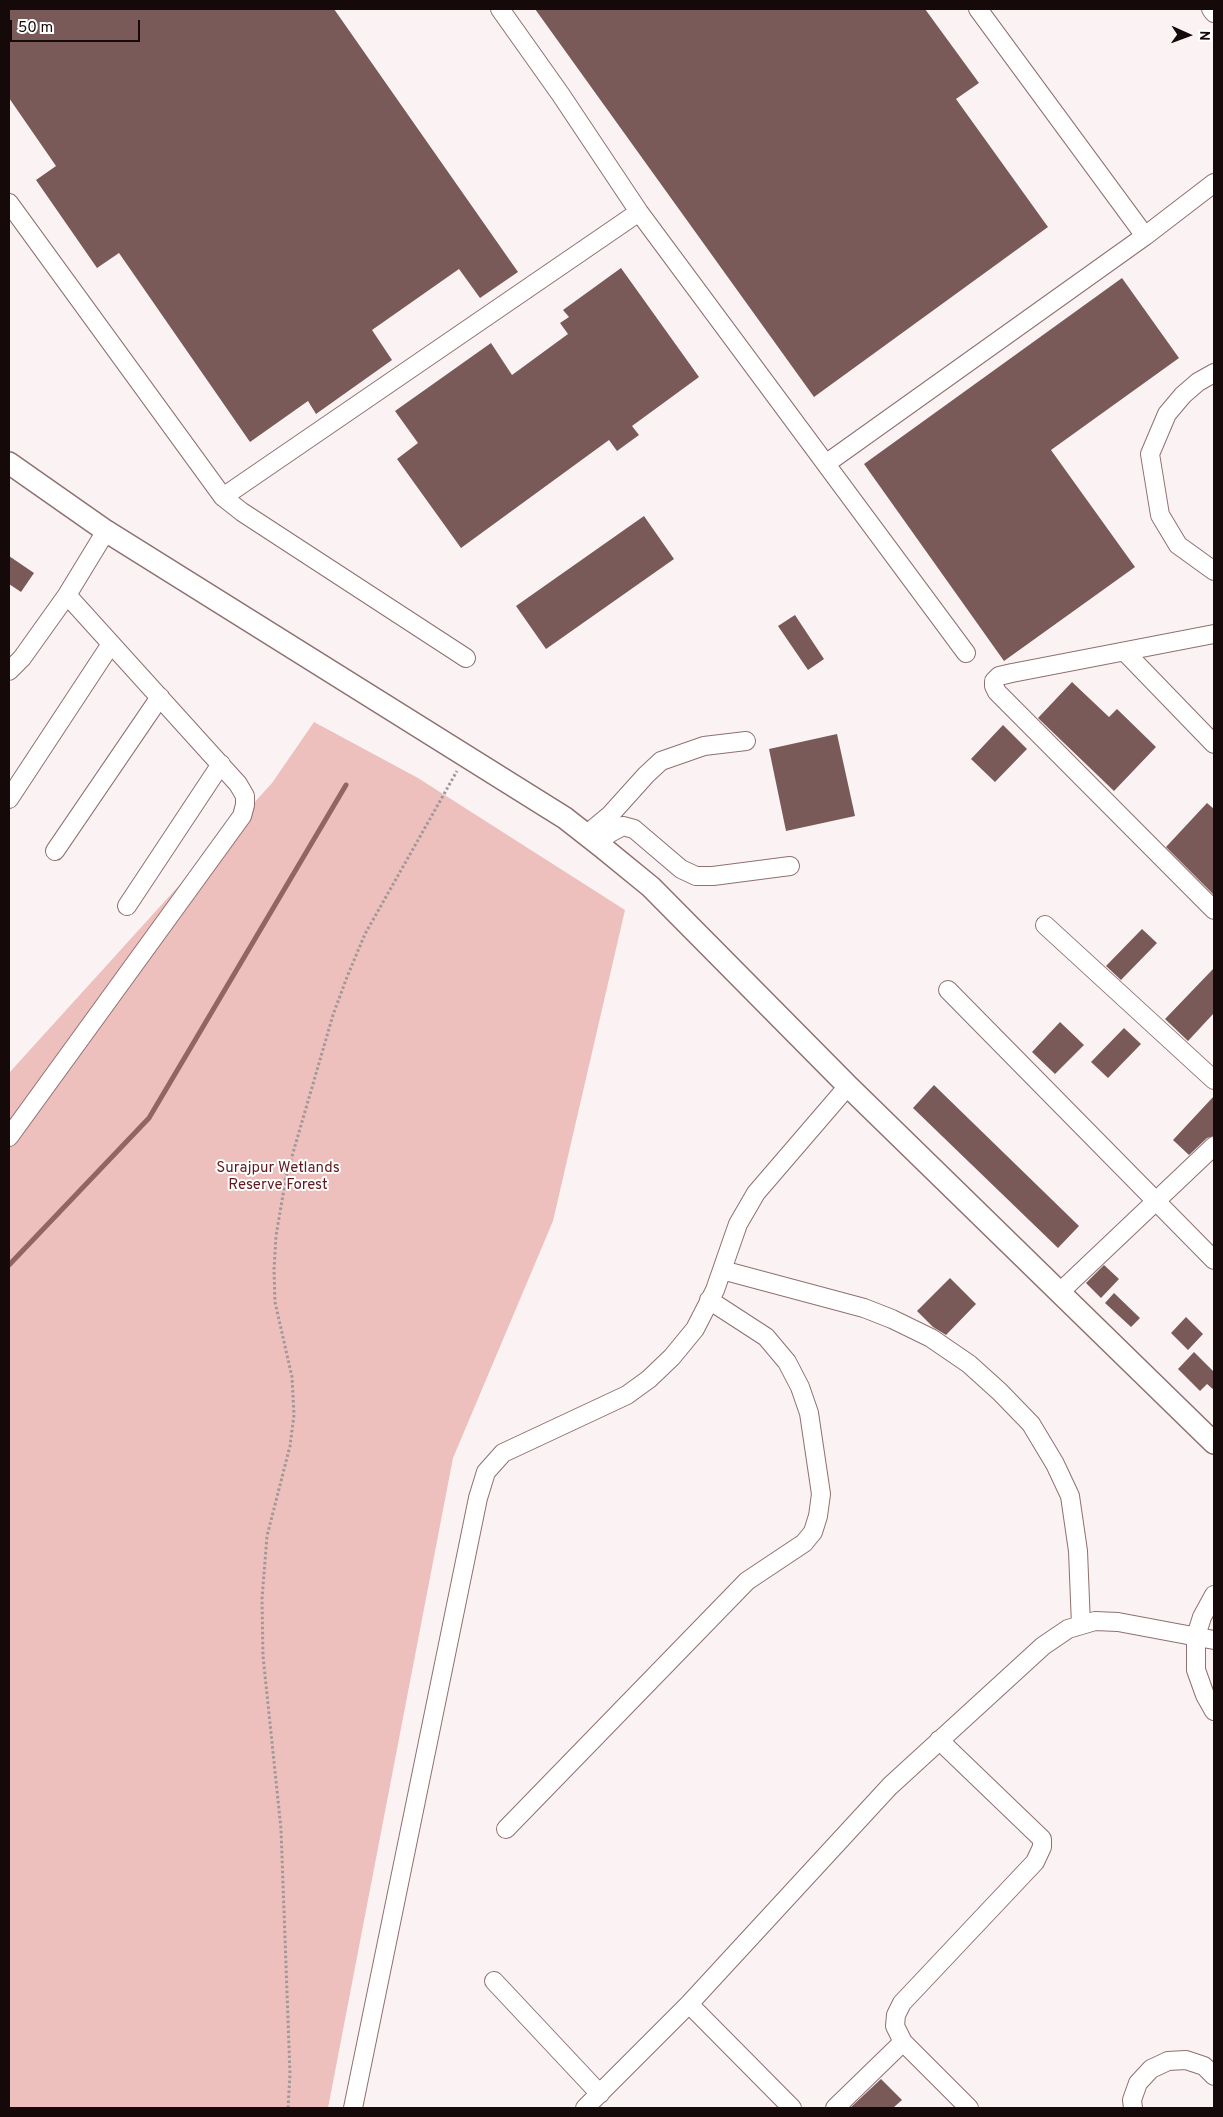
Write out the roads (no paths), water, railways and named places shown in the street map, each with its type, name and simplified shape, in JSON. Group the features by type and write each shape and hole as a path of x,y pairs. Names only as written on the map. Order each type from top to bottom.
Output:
{"main road":[{"path":"9,463 106,531 565,818 651,887 848,1086 1214,1442"}],"street":[{"path":"500,9 562,95 639,212 966,652"},
{"path":"978,9 1145,236"},
{"path":"1211,9 1214,13"},
{"path":"827,463 1145,236 1214,183"},
{"path":"9,203 223,497 242,512 466,658"},
{"path":"223,497 639,212"},
{"path":"1214,373 1198,382 1183,395 1167,414 1150,454 1160,515 1178,545 1214,571"},
{"path":"9,671 22,658 67,595 106,531"},
{"path":"9,1136 242,816 245,796 238,784 221,764 67,595"},
{"path":"1214,634 1012,672 1000,676 994,681 994,686 998,692 1214,910"},
{"path":"9,799 111,644"},
{"path":"1125,652 1214,744"},
{"path":"55,851 160,698"},
{"path":"591,839 646,775 661,762 704,746 746,742"},
{"path":"127,906 221,764"},
{"path":"591,839 623,826 634,829 680,869 696,876 713,876 790,866"},
{"path":"1045,925 1214,1080"},
{"path":"948,990 1214,1260"},
{"path":"353,2108 478,1498 486,1472 503,1453 627,1395 649,1379 672,1357 695,1329 722,1270 738,1224 756,1193 848,1086"},
{"path":"1060,1292 1214,1146"},
{"path":"722,1270 864,1308 892,1319 931,1338 969,1364 1000,1392 1031,1424 1055,1464 1070,1496 1078,1551 1081,1625"},
{"path":"506,1829 746,1581 804,1543 813,1532 818,1516 821,1494 808,1413 800,1387 787,1362 766,1337 709,1300"},
{"path":"1214,1595 1202,1617 1196,1636 1196,1670 1205,1695 1214,1711"},
{"path":"585,2108 689,2004 890,1786 1043,1646 1068,1629 1095,1621 1118,1622 1214,1640"},
{"path":"940,1740 1038,1833 1042,1839 1042,1847 1035,1862 902,2003 896,2015 895,2026 903,2042 969,2108"},
{"path":"494,1981 600,2094"},
{"path":"689,2004 792,2108"},
{"path":"835,2108 903,2042"},
{"path":"1132,2108 1132,2100 1138,2083 1151,2069 1168,2061 1186,2060 1204,2066 1214,2076"}],"waterway":[{"path":"9,1265 149,1118 346,785"}],"park label":[{"name":"Surajpur Wetlands Reserve Forest","path":"278,1178"}]}
